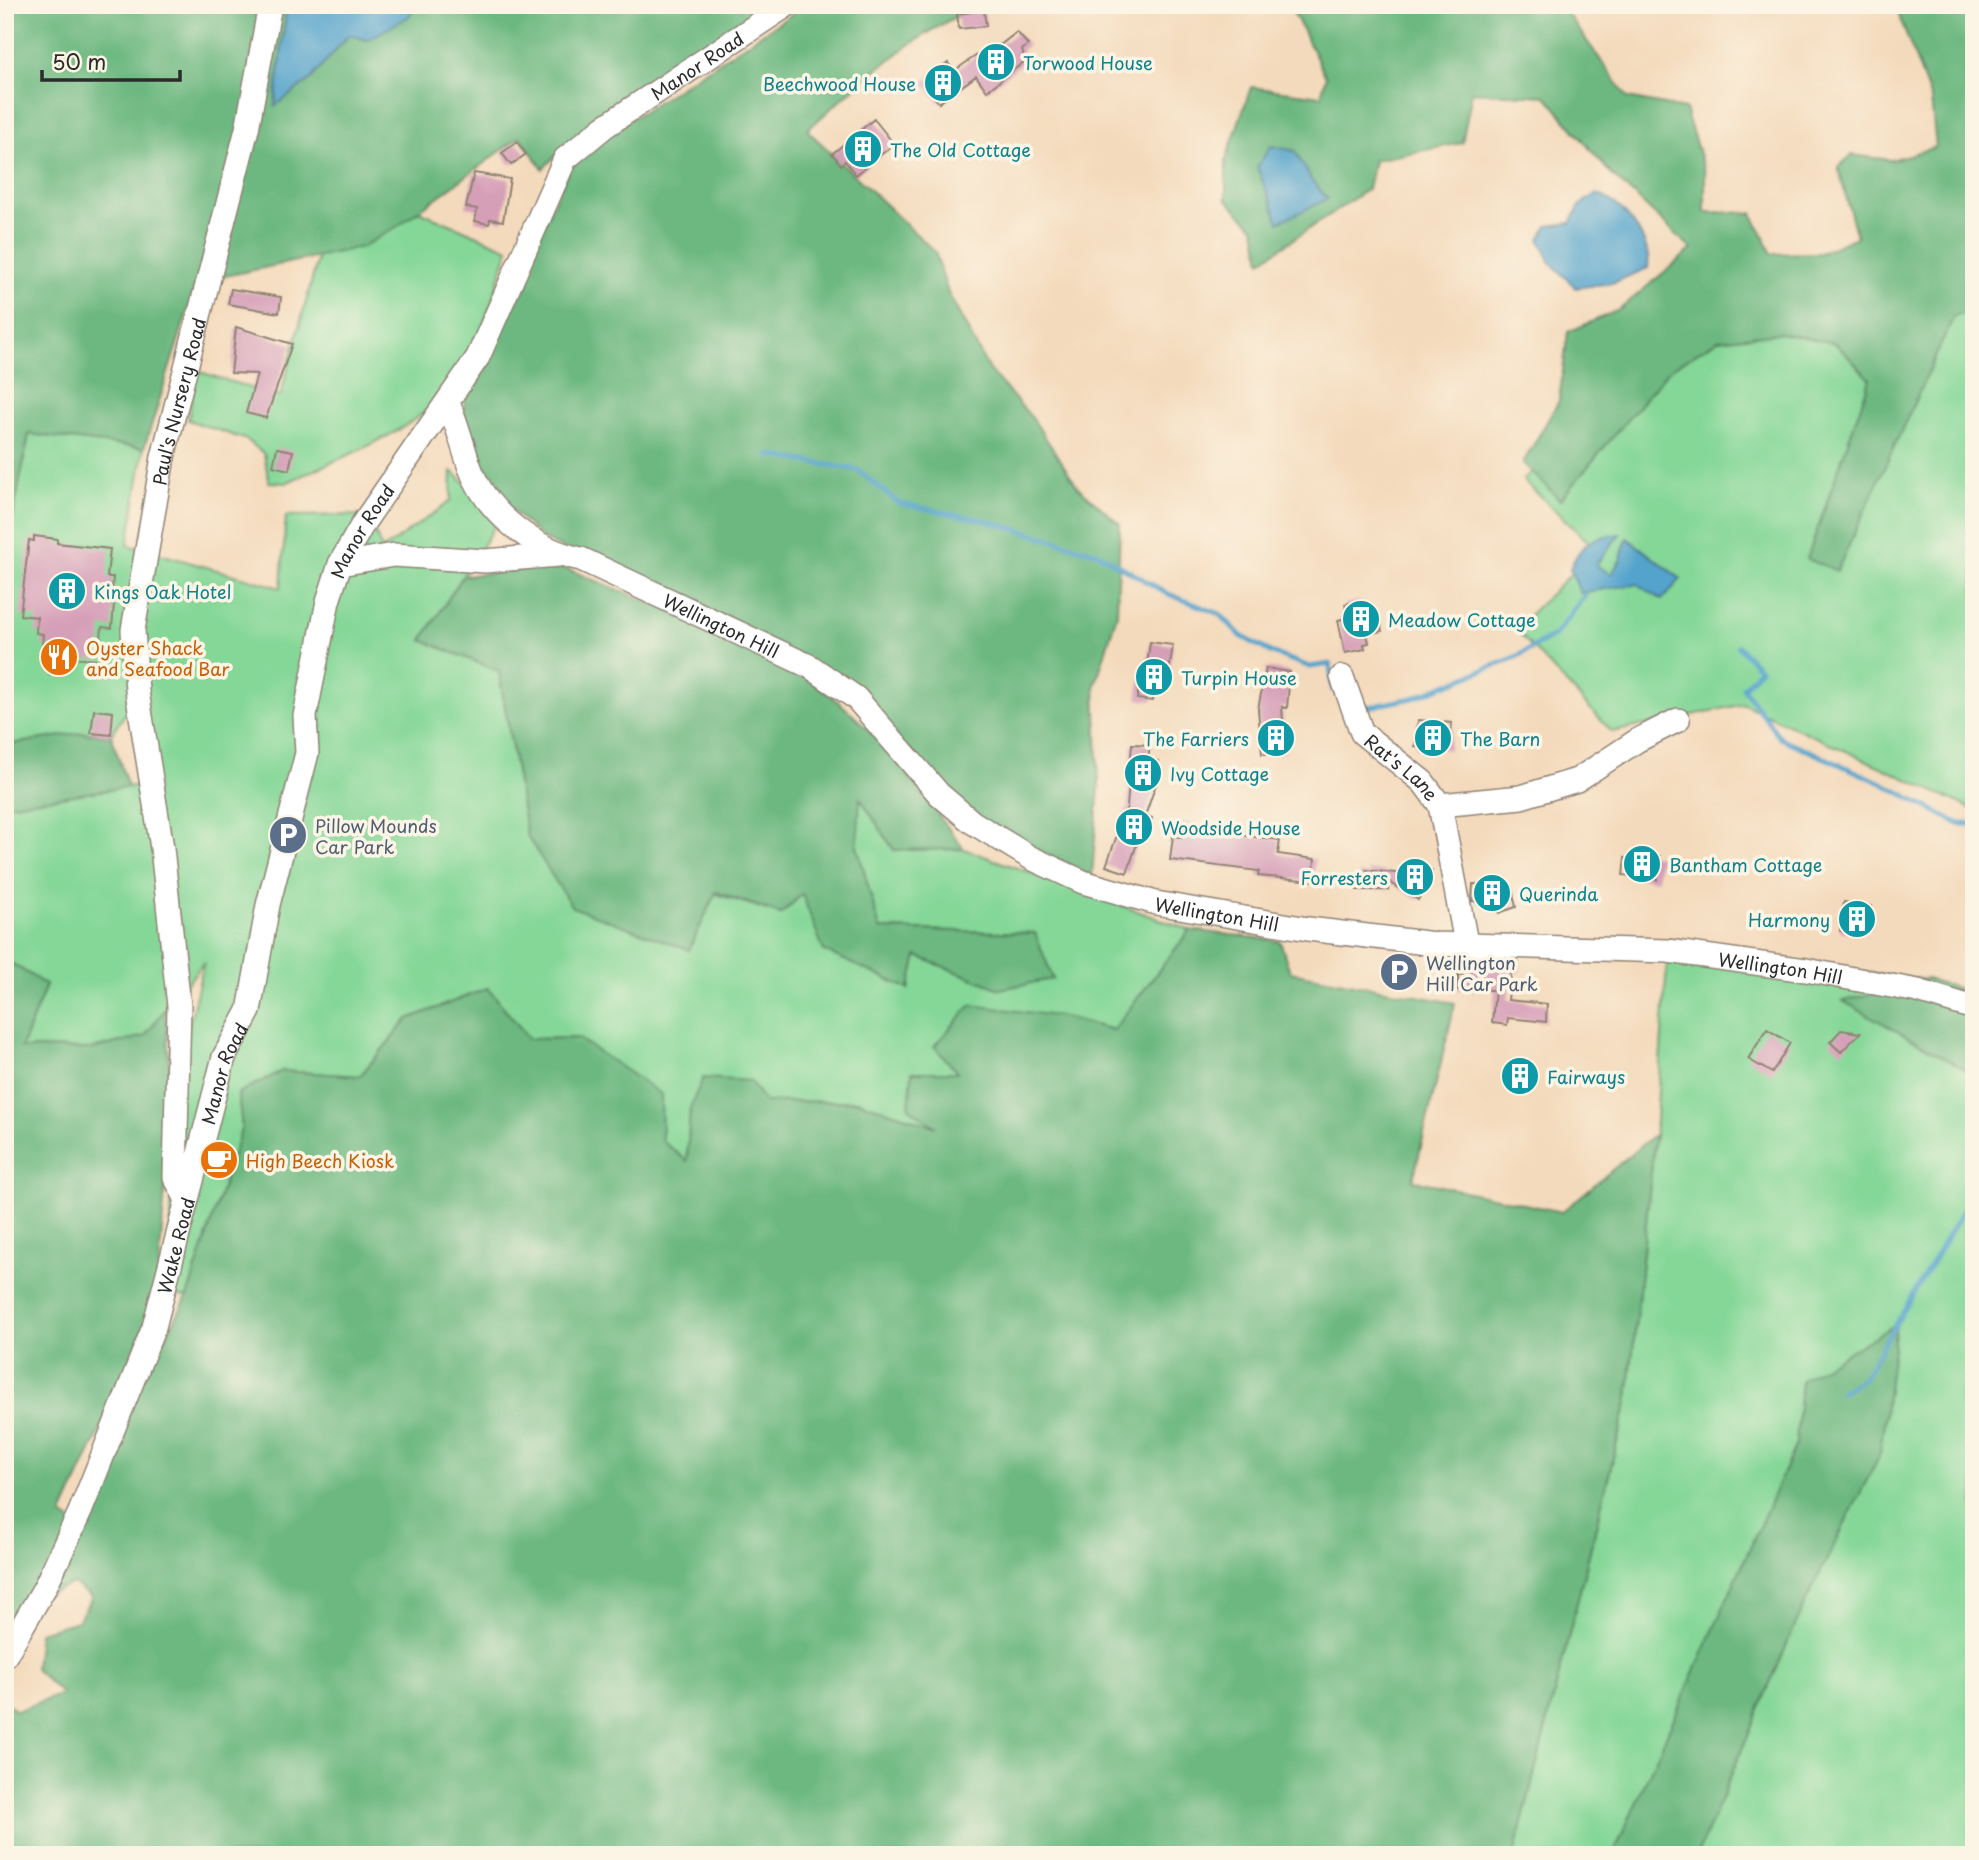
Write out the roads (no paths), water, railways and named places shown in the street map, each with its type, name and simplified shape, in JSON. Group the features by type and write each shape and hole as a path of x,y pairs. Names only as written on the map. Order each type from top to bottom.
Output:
{"street":[{"name":"Paul's Nursery Road","path":"153,804 137,691 133,630 141,573 163,457 247,129 270,5"},
{"name":"Manor Road","path":"186,1198 224,1057 249,1011 268,905 307,752 305,716 328,601 340,564 364,522 478,357 565,159 604,127 787,5"},
{"name":"Wellington Hill","path":"448,403 470,467 482,490 518,531 559,555"},
{"name":"Wellington Hill","path":"340,564 394,555 485,561 559,555 581,559 811,667 856,698 939,794 972,822 1031,858 1083,882 1156,903 1308,929 1435,944 1668,951 1893,986 1974,1008"},
{"name":"Rat's Lane","path":"1342,677 1362,733 1423,782 1440,805 1466,943"},
{"path":"1440,805 1521,797 1577,780 1637,740 1678,720"},
{"name":"Wake Road","path":"5,1656 45,1587 80,1512 154,1327 186,1198 175,1177 179,1006 162,848 153,804"}],"water":[{"path":"287,5 416,5 408,17 367,40 349,35 311,79 275,106"},
{"path":"1271,146 1295,151 1312,181 1328,199 1279,222 1257,167"},
{"path":"1597,194 1616,205 1634,224 1645,246 1648,268 1612,283 1576,288 1551,263 1540,240 1547,226 1571,223 1575,213 1587,199"},
{"path":"1620,534 1596,565 1611,574 1620,561 1627,538 1681,579 1662,600 1637,584 1580,593 1570,569 1578,553 1595,539"}],"waterway":[{"path":"769,455 858,470 898,503 988,521 1098,553 1166,593 1220,614 1241,636 1272,653 1310,667 1330,664 1333,690 1339,693"},
{"path":"1358,701 1369,707 1413,698 1516,657 1555,635 1585,595"},
{"path":"1738,646 1760,669 1743,688 1780,738 1884,784 1959,824 1974,824"},
{"path":"1841,1392 1863,1379 1974,1192"}],"place":[{"name":"Torwood House","path":"996,62"},
{"name":"Beechwood House","path":"943,83"},
{"name":"The Old Cottage","path":"863,149"},
{"name":"Kings Oak Hotel","path":"67,591"},
{"name":"Meadow Cottage","path":"1361,619"},
{"name":"Oyster Shack and Seafood Bar","path":"59,657"},
{"name":"Turpin House","path":"1154,677"},
{"name":"The Farriers","path":"1276,738"},
{"name":"The Barn","path":"1433,738"},
{"name":"Ivy Cottage","path":"1143,773"},
{"name":"Woodside House","path":"1134,827"},
{"name":"Pillow Mounds Car Park","path":"288,835"},
{"name":"Bantham Cottage","path":"1642,864"},
{"name":"Forresters","path":"1415,877"},
{"name":"Querinda","path":"1492,893"},
{"name":"Harmony","path":"1857,919"},
{"name":"Wellington Hill Car Park","path":"1399,972"},
{"name":"Fairways","path":"1520,1076"},
{"name":"High Beech Kiosk","path":"219,1160"}]}
